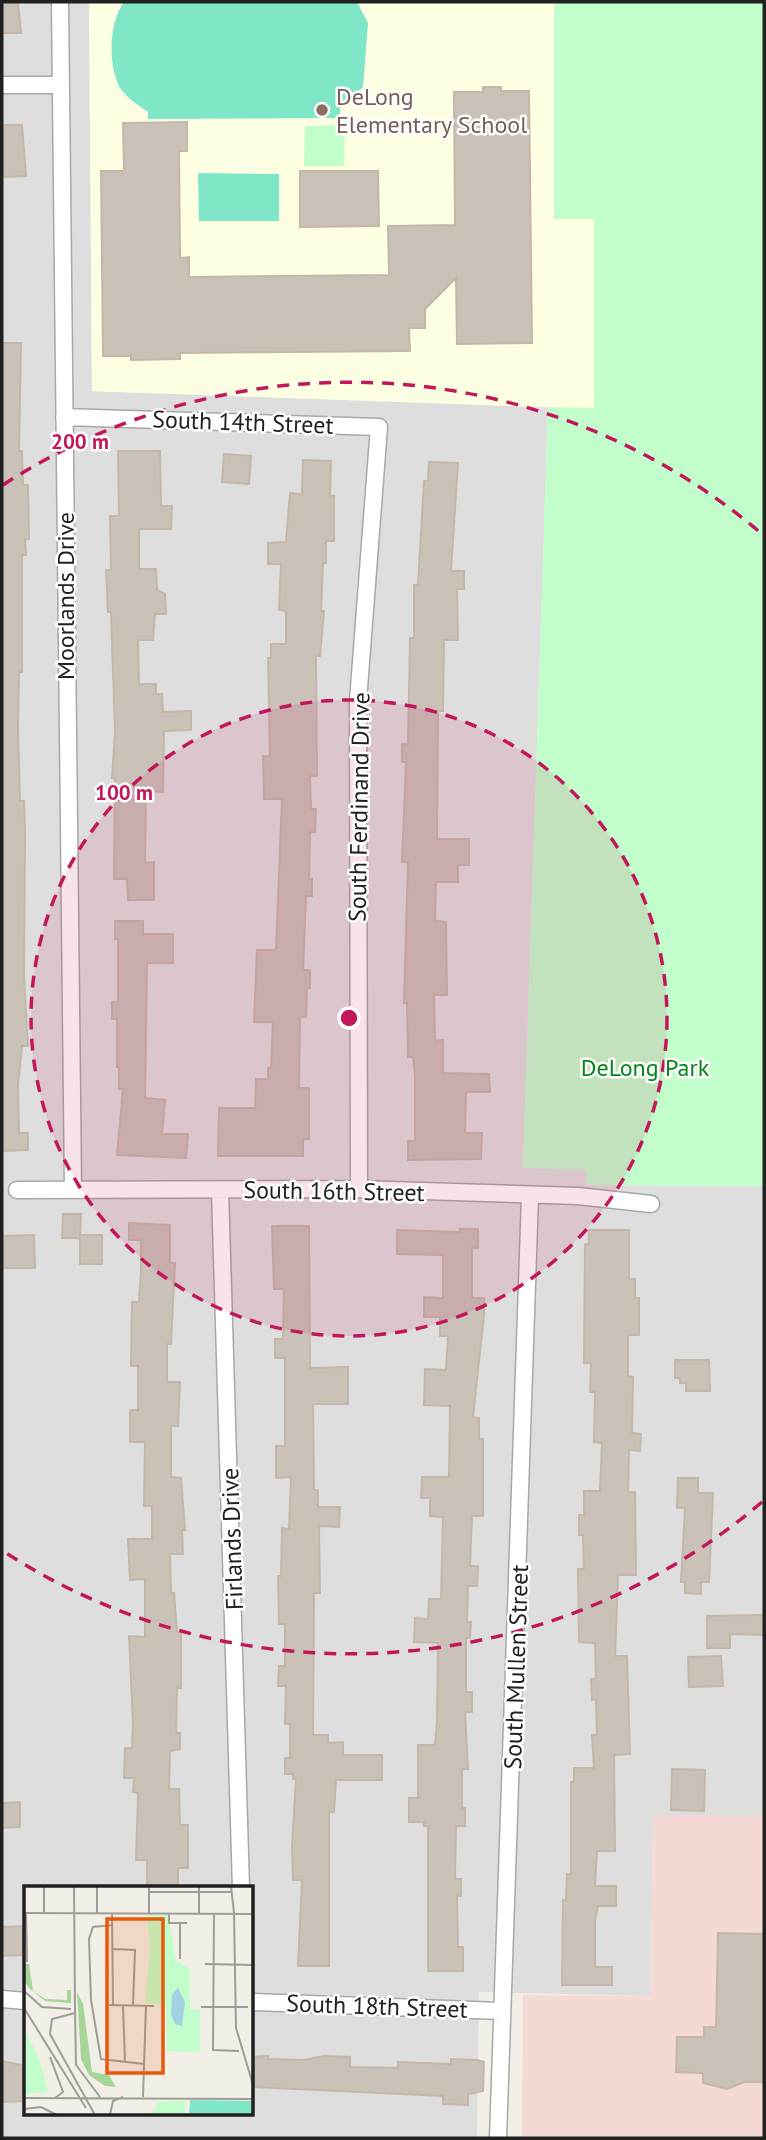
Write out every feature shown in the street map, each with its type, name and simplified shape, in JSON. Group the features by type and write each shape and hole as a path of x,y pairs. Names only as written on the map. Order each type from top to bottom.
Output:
{"street":[{"name":"Moorlands Drive","path":"60,2 73,1190"},
{"path":"2,85 60,85"},
{"name":"South 14th Street","path":"64,417 379,427"},
{"name":"South Ferdinand Drive","path":"359,1189 358,701 379,427"},
{"name":"South 16th Street","path":"17,1190 359,1189 579,1196 651,1204"},
{"name":"Firlands Drive","path":"220,1190 241,1886"},
{"name":"South Mullen Street","path":"498,2138 530,1196"},
{"path":"2,1999 24,2001"},
{"name":"South 18th Street","path":"254,2002 502,2011"}],"shaded area":[{"path":"2,2 89,2 92,391 548,407 523,1168 586,1170 586,1185 764,1186 764,1816 653,1816 651,1996 479,1992 477,2138 2,2138"},
{"name":"DeLong Elementary School","path":"89,2 554,2 554,218 594,218 594,409 92,391"},
{"path":"653,1815 764,1816 764,2138 522,2138 523,1995 651,1996"}],"green space":[{"path":"124,2 357,2 368,23 363,87 340,108 340,118 148,119 148,112 122,91 114,72 113,29"},
{"name":"DeLong Park","path":"554,2 764,2 764,1186 586,1185 586,1170 523,1168 548,407 594,408 594,219 554,219"},
{"path":"345,125 344,166 304,166 305,126"},
{"path":"198,173 279,174 279,221 199,221"}],"building":[{"path":"2,2 18,2 21,33 2,33"},
{"path":"483,87 501,87 501,91 529,91 532,343 457,344 456,278 425,309 425,328 409,328 410,351 180,353 180,359 131,360 131,356 103,356 101,171 124,171 123,123 187,122 187,151 179,151 180,258 189,257 189,277 389,275 388,226 455,225 454,92 483,92"},
{"path":"2,125 22,125 26,176 2,177"},
{"path":"300,171 378,171 379,226 300,227"},
{"path":"2,343 21,343 19,451 22,451 23,485 28,485 29,539 25,539 26,555 22,555 22,672 19,672 18,728 20,801 24,801 24,978 28,1046 22,1046 18,1084 19,1133 28,1133 28,1150 2,1151"},
{"path":"118,451 160,451 161,506 172,506 171,529 139,529 139,569 156,569 157,590 165,594 166,614 155,614 153,640 138,640 139,684 156,684 156,694 162,694 163,712 191,711 191,730 164,731 163,792 146,791 145,863 154,862 154,900 128,900 127,879 114,879 115,778 112,778 115,732 111,612 108,612 106,570 111,570 110,516 119,516"},
{"path":"224,454 251,456 249,484 222,482"},
{"path":"303,460 331,461 330,496 334,496 334,541 326,541 321,611 324,611 320,656 316,656 317,776 310,776 311,809 316,809 315,832 310,832 309,879 312,879 312,896 306,896 303,970 310,970 310,988 307,988 306,1017 300,1017 299,1088 309,1088 309,1139 303,1139 303,1156 218,1156 219,1108 255,1108 256,1079 268,1079 268,1068 271,1068 273,1022 254,1022 257,950 276,950 282,799 264,799 263,756 270,756 268,658 271,658 271,644 286,644 286,611 279,610 281,564 268,564 268,543 286,542 290,493 302,494"},
{"path":"429,462 458,463 451,571 464,571 464,589 457,589 458,640 444,640 443,711 438,711 437,839 469,839 469,865 458,865 458,882 436,882 435,921 446,922 447,995 434,995 435,1041 443,1040 443,1073 489,1074 490,1092 466,1092 465,1133 482,1133 481,1159 408,1160 408,1141 415,1141 415,1077 413,1057 408,1057 407,1003 404,1003 408,862 402,862 406,762 402,762 402,744 408,744 410,638 414,638 414,585 418,585 424,481 428,481"},
{"path":"115,921 143,921 143,934 173,934 173,963 147,963 145,1098 165,1100 162,1134 188,1134 186,1158 117,1155 123,1089 119,1089 117,1067 117,1019 112,1019 112,1002 118,1002 118,939 115,939"},
{"path":"63,1214 81,1214 80,1238 62,1238"},
{"path":"129,1223 170,1225 170,1263 175,1263 171,1344 167,1344 167,1382 180,1382 178,1426 171,1426 171,1477 181,1478 185,1530 182,1530 183,1554 170,1554 171,1593 174,1593 177,1632 181,1632 181,1688 177,1688 176,1733 180,1733 180,1749 170,1751 169,1789 179,1789 180,1825 188,1825 188,1868 178,1868 178,1886 147,1886 147,1860 136,1860 138,1793 133,1792 134,1778 124,1778 125,1748 132,1748 133,1724 129,1636 145,1637 145,1579 130,1580 128,1539 152,1539 152,1506 144,1506 145,1442 130,1442 130,1410 138,1410 138,1366 131,1366 132,1302 139,1302 141,1240 129,1240"},
{"path":"272,1226 309,1226 310,1368 348,1367 348,1404 313,1404 314,1490 318,1490 318,1507 340,1507 339,1527 319,1526 320,1593 314,1593 313,1735 328,1735 328,1743 343,1742 343,1755 382,1755 382,1780 336,1780 334,1812 329,1812 329,1966 298,1966 302,1880 293,1880 296,1779 293,1779 293,1774 285,1774 285,1758 290,1758 290,1724 285,1724 286,1686 278,1686 279,1666 285,1666 285,1624 279,1624 278,1576 281,1576 282,1528 289,1529 291,1477 276,1478 276,1446 285,1446 285,1358 275,1358 275,1339 283,1339 284,1289 274,1289"},
{"path":"460,1229 478,1229 478,1248 472,1248 472,1298 484,1298 473,1417 479,1418 479,1439 483,1439 483,1516 472,1516 470,1566 478,1566 477,1586 468,1586 467,1622 471,1622 470,1638 466,1638 466,1692 472,1692 472,1712 465,1712 468,1769 462,1769 462,1808 465,1808 465,1826 456,1826 455,1879 461,1879 461,1896 457,1896 458,1947 463,1947 463,1971 428,1971 428,1826 424,1826 424,1822 409,1822 409,1798 418,1798 418,1745 435,1745 438,1643 414,1642 415,1618 428,1619 429,1599 441,1599 443,1517 430,1516 430,1498 421,1498 422,1477 449,1477 450,1406 424,1405 425,1369 446,1370 448,1336 440,1336 440,1317 424,1317 424,1297 443,1298 443,1255 397,1254 397,1230 460,1232"},
{"path":"589,1230 629,1230 629,1279 635,1279 635,1298 639,1298 639,1335 628,1335 628,1376 633,1377 632,1433 641,1434 640,1451 629,1450 628,1492 635,1492 636,1575 618,1575 615,1656 627,1656 630,1754 614,1755 615,1851 597,1851 595,1886 616,1886 616,1906 598,1906 595,1920 595,1967 612,1967 612,1985 562,1985 563,1900 566,1900 567,1874 571,1875 571,1782 574,1782 574,1768 594,1768 592,1735 597,1735 596,1699 592,1700 591,1679 596,1679 595,1643 579,1642 578,1569 584,1569 583,1535 579,1535 579,1515 584,1515 584,1491 600,1491 602,1443 594,1442 595,1392 590,1392 591,1363 584,1363 585,1244 589,1244"},
{"path":"34,1235 35,1268 2,1268 2,1236"},
{"path":"80,1235 102,1235 102,1264 80,1264"},
{"path":"675,1360 709,1360 710,1391 686,1391 686,1383 680,1383 680,1378 675,1378"},
{"path":"678,1478 698,1478 698,1493 713,1493 709,1582 701,1582 701,1594 685,1593 685,1582 681,1582 685,1508 677,1508"},
{"path":"764,1615 764,1635 730,1634 730,1648 707,1648 707,1616"},
{"path":"721,1656 723,1686 689,1687 688,1657"},
{"path":"672,1769 705,1770 704,1811 671,1810"},
{"path":"20,1802 20,1827 2,1828 2,1803"},
{"path":"24,1926 24,1955 2,1956 2,1927"},
{"path":"718,1933 764,1934 764,2082 744,2082 727,2089 703,2083 703,2073 676,2072 677,2037 704,2037 704,2027 716,2027"},
{"path":"324,2056 350,2057 350,2067 398,2068 398,2062 451,2064 451,2059 477,2060 484,2062 483,2091 468,2094 468,2105 443,2104 443,2096 254,2087 254,2057 304,2060"},
{"path":"2,2061 24,2066 24,2101 2,2102"}],"place":[{"name":"DeLong Elementary School","path":"322,110"}]}
